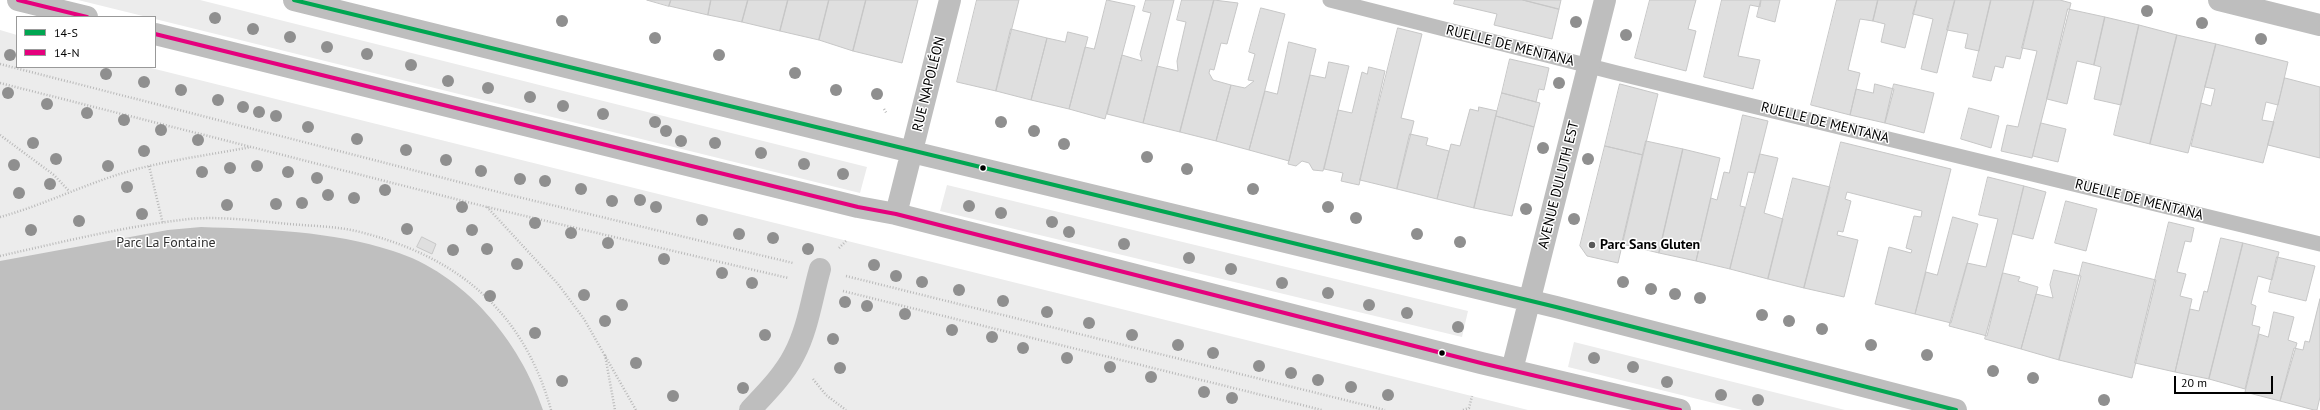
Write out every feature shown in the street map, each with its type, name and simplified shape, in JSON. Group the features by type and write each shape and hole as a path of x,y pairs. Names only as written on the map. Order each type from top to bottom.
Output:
{"street":[{"path":"18,0 84,16"},
{"path":"294,0 912,152 1529,301 1956,410"},
{"name":"RUE NAPOLÉON","path":"896,214 950,0"},
{"name":"AVENUE DULUTH EST","path":"1512,370 1605,0"},
{"path":"2220,0 2320,25"},
{"path":"156,34 858,207 896,214 1512,370 1680,410"},
{"path":"750,410 770,389 794,355 802,338 818,277"}],"lane":[{"name":"RUELLE DE MENTANA","path":"1330,0 2320,244"}],"path":[{"path":"0,64 510,195 1322,410"},
{"path":"0,83 487,207 818,277 1385,410"},
{"path":"884,109 887,114"},
{"path":"0,135 54,174 69,192"},
{"path":"0,217 31,208 69,192 148,166 253,147"},
{"path":"148,166 163,224"},
{"path":"487,207 558,284 584,319 605,353 636,410"},
{"path":"0,256 190,219 226,219 355,231 404,245 427,256 452,269 484,294 510,324 527,350 551,410"},
{"path":"605,353 615,410"},
{"path":"794,355 826,395 846,410"},
{"path":"1463,410 1469,408 1472,396"}],"green space":[{"path":"78,0 200,0 867,167 860,193 156,19 156,16 143,16"},
{"name":"Parc La Fontaine","path":"0,30 16,35 16,68 151,68 1528,410 0,410"},
{"path":"947,185 1468,311 1462,337 940,211"},
{"path":"1574,342 1845,410 1742,410 1568,367"}],"shaded area":[{"path":"201,227 273,230 322,235 370,244 419,261 443,275 466,293 486,313 504,335 520,359 533,384 543,410 0,410 0,261 168,230"}],"building":[{"path":"647,0 671,0 669,6"},
{"path":"671,0 711,0 708,15 669,6"},
{"path":"711,0 748,0 742,22 708,15"},
{"path":"748,0 788,0 780,31 742,22"},
{"path":"788,0 829,0 819,40 780,31"},
{"path":"829,0 866,0 853,51 819,40"},
{"path":"866,0 918,0 902,63 853,51"},
{"path":"977,0 1019,0 996,91 957,82"},
{"path":"1107,0 1135,6 1105,119 1069,109 1085,47 1094,49"},
{"path":"1146,0 1174,0 1143,123 1107,114 1122,55 1142,61 1140,54 1151,13 1143,11"},
{"path":"1182,0 1214,0 1180,132 1143,123 1157,66 1178,71 1177,61 1186,22 1177,20"},
{"path":"1214,0 1238,3 1227,44 1221,43 1214,70 1210,69 1209,73 1213,80 1231,85 1216,141 1180,132"},
{"path":"1455,0 1523,0 1559,9 1552,39 1494,25 1497,14 1454,4"},
{"path":"1523,0 1561,0 1559,9"},
{"path":"1650,0 1696,0 1688,29 1696,31 1686,71 1635,58"},
{"path":"1722,0 1761,0 1760,7 1750,5 1738,56 1760,60 1753,89 1704,77"},
{"path":"1761,0 1780,0 1775,22 1757,17"},
{"path":"1837,0 1878,0 1873,21 1860,19 1848,70 1860,73 1850,115 1811,105"},
{"path":"1878,0 1917,0 1905,48 1881,42 1885,24 1873,21"},
{"path":"1917,0 1955,0 1937,73 1921,69 1933,19 1913,14"},
{"path":"1955,0 1991,0 1979,51 1965,48 1968,34 1947,30"},
{"path":"1991,0 2034,0 2020,59 2006,56 2003,68 1995,66 1991,81 1973,77"},
{"path":"2034,0 2060,0 2071,3 2032,158 2001,151 2007,125 2018,127 2037,51 2022,48"},
{"path":"1261,8 1285,14 1249,150 1216,141 1231,85 1245,88 1254,81 1248,80 1255,54 1249,52"},
{"path":"2068,9 2105,17 2094,65 2077,61 2067,104 2047,99"},
{"path":"2105,17 2139,25 2121,105 2094,99 2101,67 2094,65"},
{"path":"2139,25 2177,35 2150,144 2114,135"},
{"path":"1398,28 1422,34 1401,118 1414,121 1397,189 1360,180"},
{"path":"1011,29 1047,38 1031,100 996,91"},
{"path":"1068,32 1088,37 1069,109 1031,100 1047,38 1065,42"},
{"path":"2177,35 2216,44 2188,153 2150,144"},
{"path":"1289,42 1316,49 1289,161 1249,150 1265,91 1277,94"},
{"path":"2216,44 2288,62 2278,105 2266,102 2262,120 2274,122 2263,163 2191,146 2201,103 2211,106 2215,89 2205,87"},
{"path":"1510,59 1549,68 1544,90 1539,89 1536,102 1502,93"},
{"path":"1329,62 1349,66 1323,171 1313,170 1309,163 1302,161 1296,166 1288,164 1310,75 1325,78"},
{"path":"1369,67 1385,71 1359,185 1341,181 1343,173 1324,169 1338,110 1352,113 1362,72 1367,74"},
{"path":"2285,78 2320,87 2320,158 2268,145"},
{"path":"1620,84 1658,94 1643,155 1605,146"},
{"path":"1875,84 1894,89 1885,123 1850,115 1856,89 1873,93"},
{"path":"1894,84 1934,93 1924,133 1885,123"},
{"path":"1502,93 1540,103 1534,127 1496,116"},
{"path":"1479,107 1497,111 1474,208 1437,199 1451,144 1460,146 1470,109 1478,111"},
{"path":"1969,108 1999,116 1991,148 1961,139"},
{"path":"1743,115 1768,121 1755,173 1748,172 1740,206 1745,207 1730,269 1696,261 1711,198 1717,200 1724,172 1729,173"},
{"path":"1496,116 1534,127 1512,216 1474,208"},
{"path":"2041,123 2066,129 2058,162 2033,156"},
{"path":"1410,134 1428,138 1426,145 1449,151 1437,199 1397,189"},
{"path":"1646,141 1683,149 1659,253 1622,244"},
{"path":"1841,142 1951,169 1915,314 1875,304 1889,247 1911,253 1912,250 1906,248 1914,216 1921,217 1922,211 1847,192 1845,199 1851,201 1843,232 1838,231 1837,235 1858,240 1844,297 1804,288"},
{"path":"1605,146 1643,155 1618,263 1587,256 1580,246"},
{"path":"1683,149 1720,158 1696,261 1659,253"},
{"path":"1760,154 1778,158 1764,213 1783,219 1768,279 1730,269"},
{"path":"1988,177 2024,186 1987,336 1949,326 1967,263 1986,267 1998,219 1979,215"},
{"path":"1793,178 1830,187 1804,288 1768,279"},
{"path":"2024,186 2046,192 2033,239 2013,234"},
{"path":"2066,201 2097,209 2086,251 2055,243"},
{"path":"1953,217 1978,224 1951,323 1915,314 1926,272 1937,275"},
{"path":"2169,222 2194,228 2191,242 2185,241 2177,272 2186,274 2180,296 2192,299 2175,372 2135,363"},
{"path":"422,237 436,244 432,254 417,247"},
{"path":"2221,238 2243,243 2209,379 2175,372 2190,309 2199,311 2204,291 2207,292"},
{"path":"2243,243 2279,252 2272,280 2258,276 2251,304 2256,306 2252,325 2260,327 2245,389 2209,379"},
{"path":"2277,257 2315,266 2306,301 2269,292"},
{"path":"2083,262 2156,280 2132,378 2059,360"},
{"path":"2054,270 2081,276 2059,360 2021,349 2036,294 2053,298 2050,285"},
{"path":"2003,273 2020,277 2018,281 2038,287 2021,349 1985,339"},
{"path":"2320,299 2320,397 2317,410 2314,410 2280,401 2294,348 2303,350 2305,341 2309,342"},
{"path":"2274,312 2294,317 2288,340 2297,343 2280,401 2245,392 2259,334 2268,337"}],"transit line":[{"name":"14-N","path":"18,0 83,16"},
{"name":"14-S","path":"294,0 1556,307 1956,410"},
{"name":"14-N","path":"156,34 858,207 896,214 1481,363 1680,410"}],"place":[{"name":"Parc Sans Gluten","path":"1592,245"}]}
